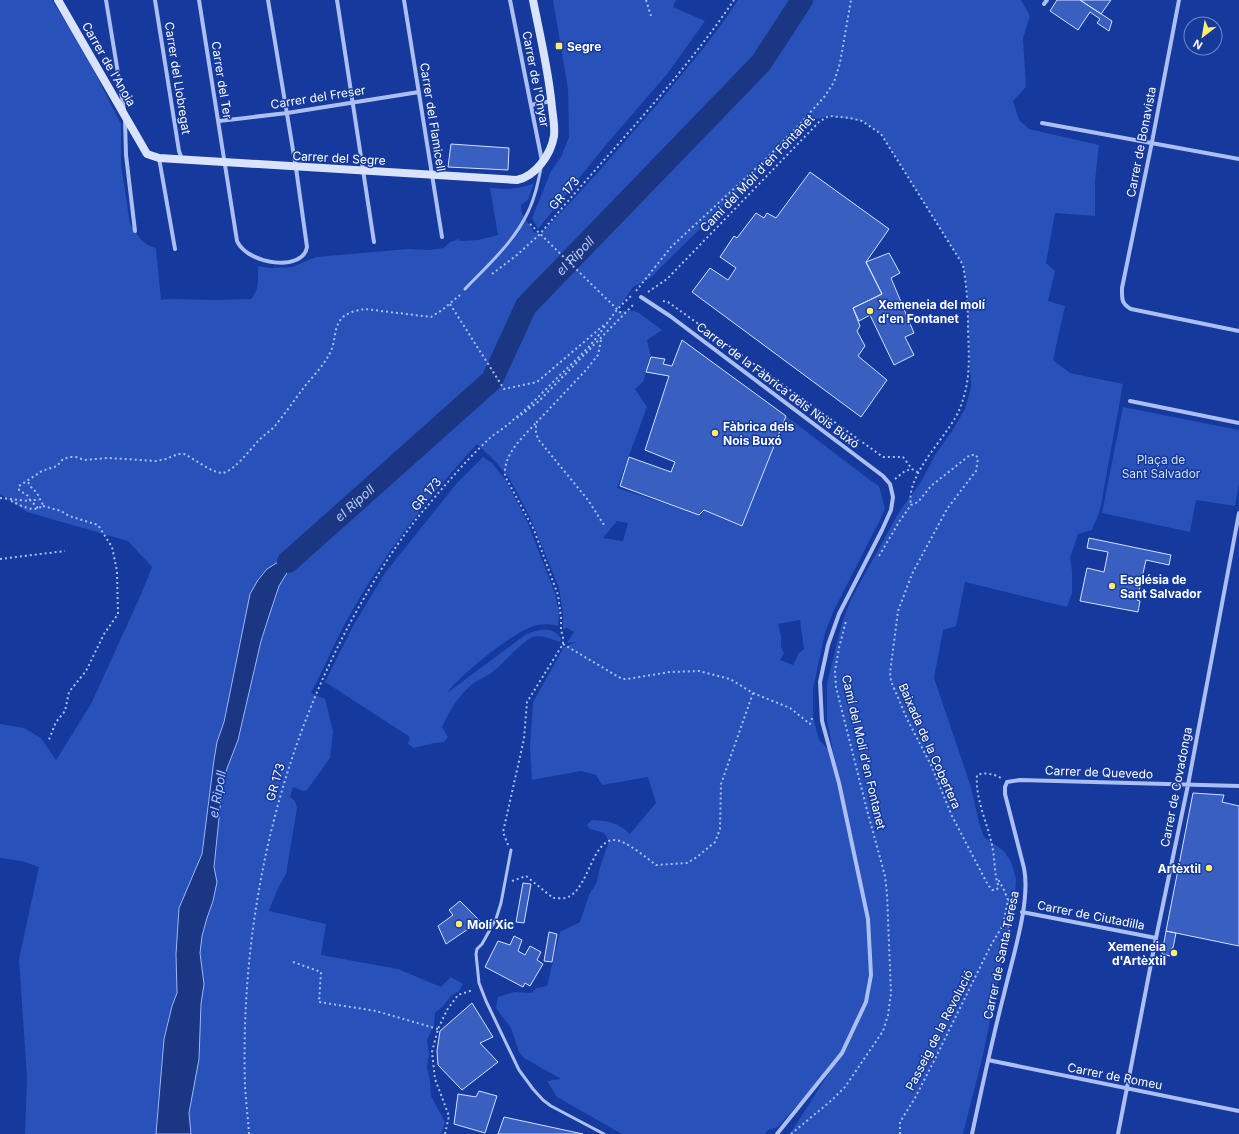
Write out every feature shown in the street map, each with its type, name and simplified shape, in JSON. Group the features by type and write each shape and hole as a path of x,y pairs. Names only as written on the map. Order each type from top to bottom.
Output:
{"street":[{"name":"Carrer de l'Anoia","path":"58,0 125,116 137,140"},
{"path":"106,0 125,116 126,155 135,231"},
{"name":"Carrer del Llobregat","path":"155,0 179,150 182,159"},
{"name":"Carrer del Ter","path":"199,0 226,163 236,236 243,251 253,257 271,262 290,261 302,256 306,252 307,247 296,168"},
{"path":"268,0 296,168"},
{"path":"337,0 374,242"},
{"name":"Carrer del Flamicell","path":"404,0 442,237"},
{"name":"Carrer de l'Onyar","path":"510,0 542,162"},
{"path":"533,0 550,87 554,134 542,162"},
{"name":"Carrer de Bonavista","path":"1179,0 1122,288 1122,299 1125,305 1131,309 1239,330"},
{"name":"Carrer del Freser","path":"219,121 287,113 419,92"},
{"path":"531,105 551,100"},
{"path":"1042,123 1239,159"},
{"name":"Carrer del Segre","path":"137,140 146,154 159,158 296,168 517,180 527,177 542,162"},
{"path":"159,158 175,249"},
{"name":"Carrer de la Fàbrica dels Nois Buxó","path":"642,297 670,316 878,472 890,484"},
{"path":"1130,401 1239,423"},
{"name":"Camí del Molí d'en Fontanet","path":"777,1134 842,1053 866,1002 871,975 868,919 839,783 822,721 820,682 828,645 839,614 891,510 893,497 890,484"},
{"name":"Carrer de Covadonga","path":"1118,1134 1156,938 1188,785 1239,513"},
{"name":"Carrer de Quevedo","path":"1007,782 1020,780 1239,786"},
{"name":"Carrer de Santa Teresa","path":"972,1134 1018,935 1026,878 1005,794 1005,786 1007,782"},
{"name":"Carrer de Ciutadilla","path":"1022,912 1156,938"},
{"name":"Carrer de Romeu","path":"988,1060 1239,1111"}],"lane":[{"path":"465,289 508,243 524,219 536,190 542,162"},
{"path":"511,850 501,903 496,919 482,944 477,949 476,966 480,988 519,1070 533,1089 551,1106 604,1134"}],"path":[{"path":"646,0 651,16"},
{"name":"GR 173","path":"491,274 540,234 675,78 719,22 734,0"},
{"name":"GR 173","path":"249,1134 245,1086 246,1021 248,977 258,894 274,822 291,760 321,681 339,642 385,563 419,517 452,478 492,436 513,421 593,342 617,310 630,297 672,247 767,158 825,96 834,82 840,64 851,0"},
{"name":"Camí del Molí d'en Fontanet","path":"513,421 539,401 642,297 667,279 820,121 829,116 862,121 881,134 963,265 967,287 969,371 967,386 959,410 946,431 934,446 919,473 910,499 911,505 875,562"},
{"path":"524,219 623,316"},
{"path":"39,509 28,496 18,488 21,484 42,471 57,466 63,459 70,456 84,460 103,458 156,461 178,454 190,457 221,473 226,472 273,428 326,359 334,343 336,327 346,315 358,310 366,309 431,317 450,304 465,289"},
{"path":"661,301 668,302 883,457 903,457 912,469 919,473"},
{"path":"450,304 504,390 537,382 608,321"},
{"path":"511,850 503,832 524,739 527,702 563,644 563,637 560,630 561,618 558,595 534,530 505,476 504,468 514,448 598,355 601,339"},
{"path":"536,423 538,439 588,500 604,525"},
{"name":"Baixada de la Cobertera","path":"911,505 918,502 931,486 970,455 976,455 978,459 976,471 947,509 912,574 898,611 890,673 891,681 907,719 931,765 952,816 988,886 992,890 996,890 998,888 992,845 979,795 977,774 981,773 995,775 1007,782"},
{"path":"890,484 905,471 912,469"},
{"path":"28,480 30,486 37,493 43,506 68,516 98,525 112,547 117,571 118,614 104,634 86,671 69,692 65,711 56,722 48,742"},
{"path":"0,498 26,501 39,500"},
{"path":"8,499 23,506 39,509 43,506"},
{"path":"0,559 65,551"},
{"name":"Camí del Molí d'en Fontanet","path":"791,1134 832,1100 845,1087 883,1031 888,1015 891,993 885,876 836,687 835,671 839,648 847,620"},
{"path":"563,644 622,679 670,672 699,671 730,680 753,694 790,708 810,724 814,710"},
{"path":"505,883 526,876 553,898 568,897 580,887 604,842 615,840 631,846 656,865 687,862 697,857 715,842 720,829 721,784 753,694"},
{"path":"996,877 1008,900 1013,901 1008,930"},
{"name":"Passeig de la Revolució","path":"900,1134 900,1122 936,1059 996,935 1003,925 1008,900"},
{"path":"293,962 321,972 319,1002 376,1011 438,1029"},
{"path":"445,1134 449,1116 435,1079 432,1052 438,1029 447,1010 458,995 480,988"}],"green space":[{"path":"0,0 52,0 83,49 121,124 121,165 130,224 141,240 156,248 161,300 216,300 251,299 256,291 258,283 258,266 269,268 292,267 316,257 408,249 430,250 444,248 450,242 459,239 460,241 478,240 498,235 490,188 518,188 534,183 528,200 521,205 522,214 534,232 540,234 616,152 660,101 710,39 738,0 1021,0 1030,16 1023,38 1026,87 1013,101 1019,120 1029,129 1099,145 1095,181 1095,216 1055,213 1046,263 1055,271 1048,301 1065,306 1053,360 1070,373 1123,384 1100,510 1092,530 1078,534 1070,558 1072,571 1072,593 1067,607 965,582 956,626 943,630 934,678 971,787 979,823 984,837 1004,851 1011,862 1016,879 1015,898 983,1055 963,1134 790,1134 839,1057 778,1127 768,1130 765,1134 622,1134 557,1097 547,1081 561,1079 524,1058 519,1052 511,1028 496,1008 498,997 514,992 531,993 537,988 547,986 560,932 580,922 589,895 597,882 600,867 609,841 604,833 590,829 587,825 592,820 608,822 621,827 630,834 656,803 648,777 602,785 596,775 581,771 532,780 530,747 533,702 564,647 576,642 567,643 574,632 567,628 563,629 563,614 559,588 531,519 509,478 496,462 477,444 441,485 390,551 360,597 342,629 311,693 325,699 333,731 330,758 307,790 303,791 293,787 290,797 295,801 297,808 286,874 278,888 269,911 326,924 321,955 398,969 441,987 451,977 463,984 459,991 451,996 435,1013 434,1025 427,1040 429,1054 427,1067 431,1096 445,1122 441,1134 25,1134 27,1078 19,959 39,867 22,861 0,858 0,724 24,728 41,738 56,760 91,704 152,567 128,541 27,512 0,494","holes":["829,116 862,121 881,134 963,265 967,287 971,387 965,409 935,455 921,482 899,512 851,599 842,623 827,683 827,720 838,777 829,750 819,740 813,717 813,689 825,633 834,610 885,509 879,486 786,416 741,526 704,510 701,515 617,488 647,407 635,389 643,382 651,357 647,340 662,330 639,313 634,311 617,311 633,287 650,278 809,121","617,521 628,523 623,541 603,538","800,620 804,649 799,653 793,665 780,660 784,653 781,647 781,636 778,624"]},
{"path":"553,0 676,0 673,7 705,21 668,73 605,146 538,229 532,218 551,171 561,157 569,137 568,89"},
{"name":"Plaça de Sant Salvador","path":"1123,407 1239,430 1239,483 1235,506 1196,500 1190,532 1102,513"},
{"path":"483,457 492,463 505,479 527,521 555,593 559,613 558,626 548,624 537,625 515,635 463,675 447,693 525,635 540,630 550,630 561,639 560,642 536,636 529,639 514,651 494,671 475,682 460,696 442,727 448,737 444,742 414,748 408,744 410,737 325,682 353,626 385,573 457,483"}],"water":[{"path":"310,542 294,561 279,586 261,641 238,740 223,779 214,867 217,882 213,901 202,936 200,953 204,984 201,1004 199,1059 189,1113 191,1134 156,1134 164,1039 172,1006 177,993 176,954 179,908 202,854 217,742 224,722 250,594 258,580 267,569"}],"building":[{"path":"1057,0 1080,0 1112,21 1109,31 1097,23 1100,19 1090,12 1078,30 1050,11"},
{"path":"1080,0 1111,0 1101,14"},
{"path":"451,144 509,148 508,170 448,167"},
{"path":"810,172 889,229 866,262 882,294 853,308 860,326 857,331 865,346 858,356 887,380 861,417 692,292 710,268 728,280 736,268 720,257 734,236 737,238 756,213 764,218 767,213 776,218"},
{"path":"889,253 900,273 891,278 914,333 905,337 914,355 894,365 870,315 859,321 853,308 882,294 866,262"},
{"name":"Fàbrica dels Nois Buxó","path":"682,340 786,416 742,526 704,510 699,515 620,486 629,457 671,472 675,462 645,450 669,376 646,372 651,357 665,359 663,364 672,366"},
{"name":"Església de Sant Salvador","path":"1089,538 1171,555 1169,565 1146,560 1137,600 1140,601 1138,612 1080,601 1087,568 1104,572 1108,552 1087,548"},
{"name":"Artèxtil","path":"1193,793 1224,795 1222,802 1239,806 1239,946 1166,931"},
{"path":"523,883 531,884 524,923 516,922"},
{"name":"Molí Xic","path":"460,901 480,921 446,944 438,926 453,915 449,910"},
{"path":"1166,931 1176,933 1170,956 1162,954"},
{"path":"549,932 557,934 552,962 544,961"},
{"path":"514,936 522,940 518,951 525,955 530,946 541,952 537,960 543,964 530,986 525,983 523,987 485,967 498,941 510,945"},
{"path":"472,1003 493,1037 480,1043 498,1062 462,1090 438,1065 437,1051 440,1031"},
{"path":"479,1091 497,1096 485,1133 454,1124 458,1094 476,1097"},
{"path":"504,1117 583,1134 498,1134"}],"waterway":[{"name":"el Ripoll","path":"288,562 492,380 526,306 761,63 802,0"}],"place":[{"name":"Segre","path":"559,46"},
{"name":"Xemeneia del molí d'en Fontanet","path":"870,311"},
{"name":"Fàbrica dels Nois Buxó","path":"715,433"},
{"name":"Església de Sant Salvador","path":"1112,586"},
{"name":"Artèxtil","path":"1209,868"},
{"name":"Molí Xic","path":"459,924"},
{"name":"Xemeneia d'Artèxtil","path":"1174,953"}]}
